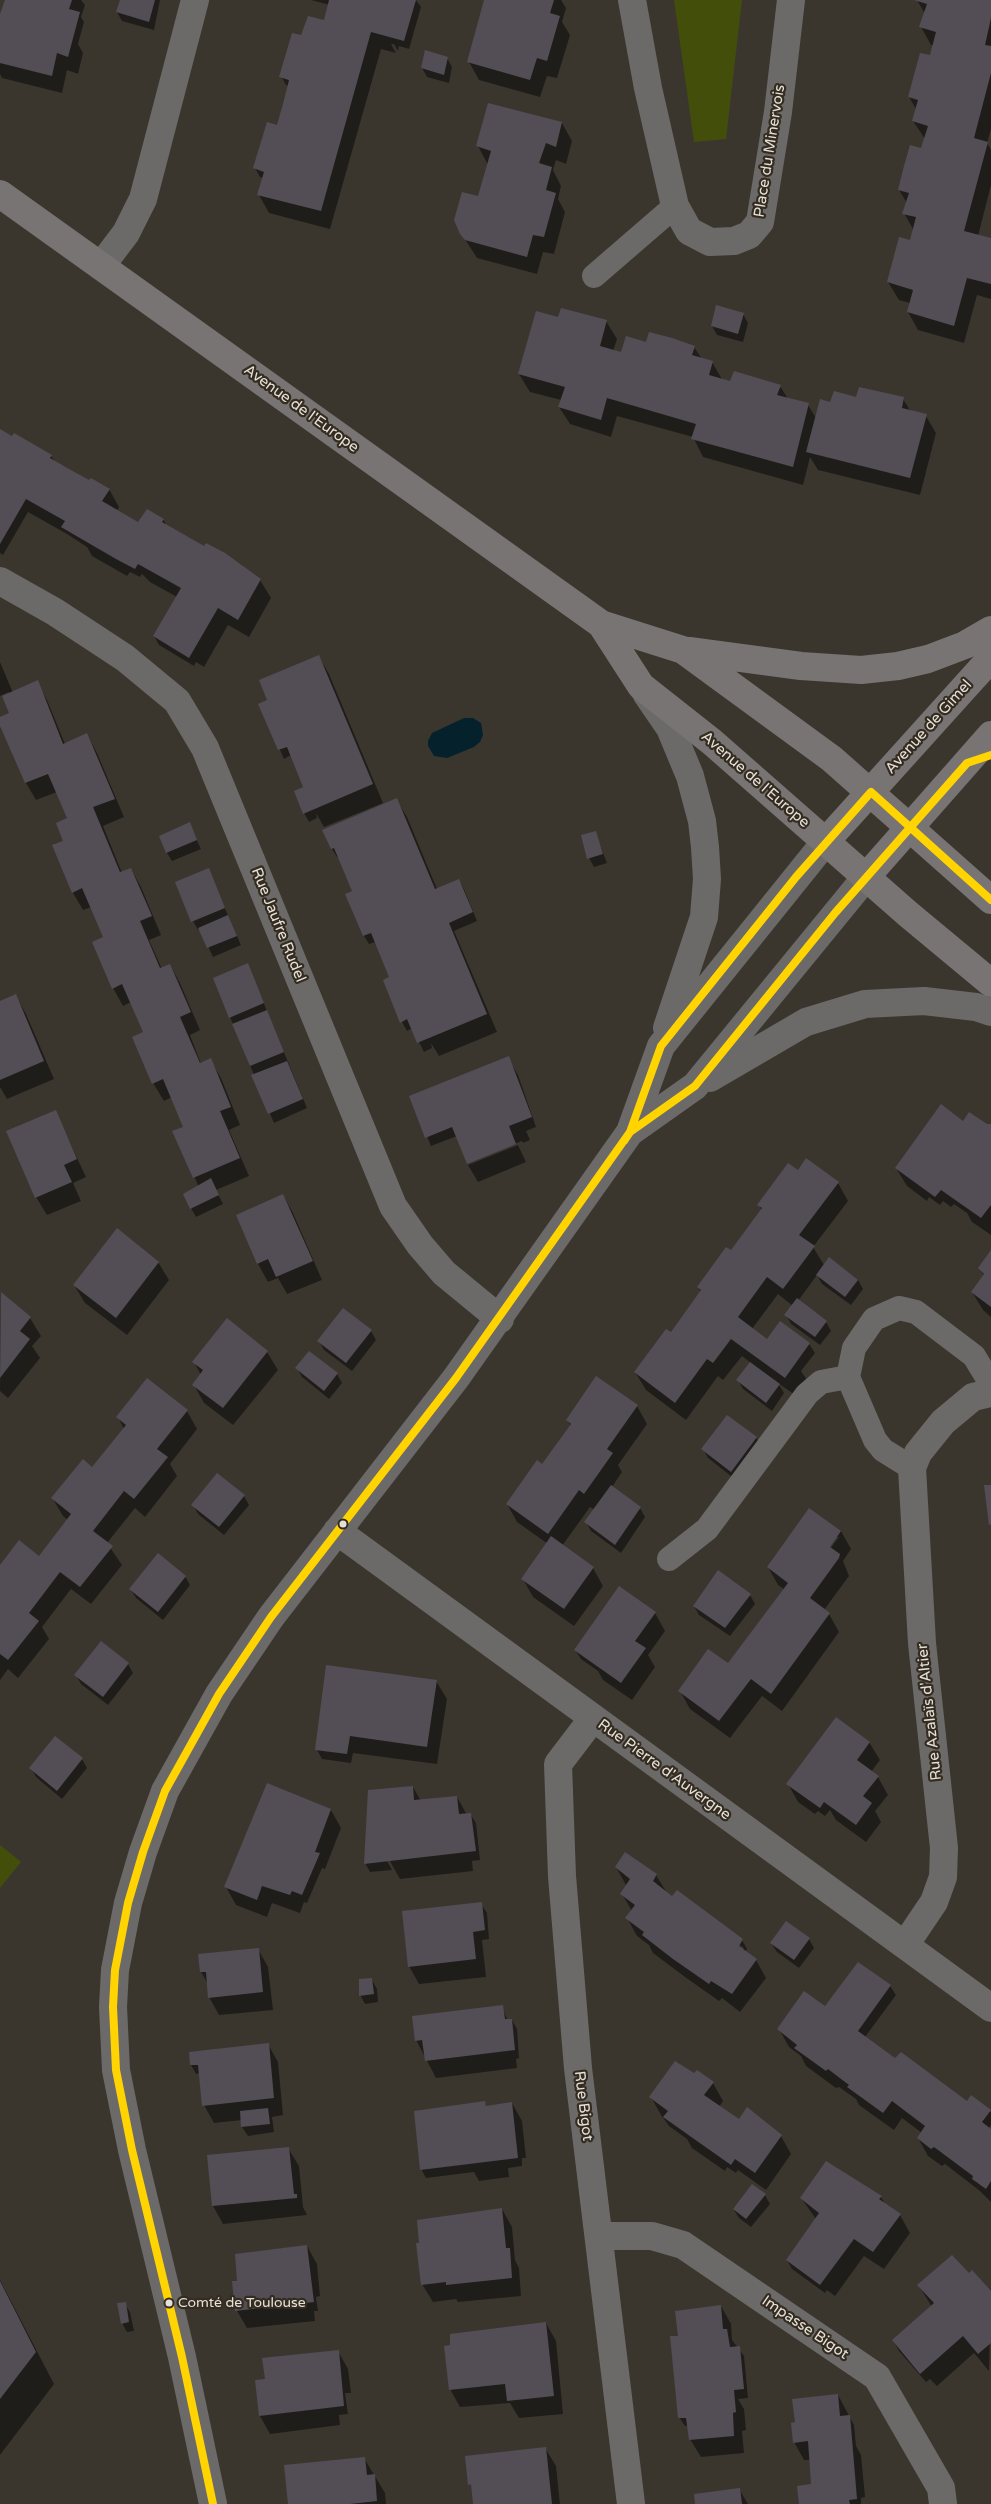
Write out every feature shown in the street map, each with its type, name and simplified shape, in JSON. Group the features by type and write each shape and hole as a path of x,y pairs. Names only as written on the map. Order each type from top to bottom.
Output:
{"main road":[{"name":"Avenue de l'Europe","path":"0,194 601,624 683,650 832,759 991,900"},
{"name":"Avenue de l'Europe","path":"601,624 640,686 712,742 991,983"},
{"path":"683,650 801,666 860,670 898,666 928,659 965,645 991,630"},
{"name":"Avenue de Gimel","path":"826,841 991,658"},
{"path":"866,877 910,827 979,759 991,735"}],"street":[{"path":"100,266 126,234 142,199 195,0"},
{"name":"Place du Minervois","path":"632,0 648,88 675,206 689,231 710,242 734,240 749,235 760,222 778,112 791,0"},
{"name":"Rue Jaufre Rudel","path":"0,581 55,612 125,658 177,701 205,748 393,1206 420,1245 444,1273 500,1319"},
{"path":"213,2504 182,2357 132,2150 116,2070 113,2007 115,1970 128,1903 143,1852 166,1791 219,1694 271,1618 500,1319 630,1132 704,917 707,879 702,821 690,776 670,728 640,686"},
{"path":"661,1046 826,841"},
{"path":"695,1086 866,877"},
{"path":"630,1132 695,1086 806,1022 865,1004 924,1001 976,1007 991,1012"},
{"path":"912,1468 918,1454 943,1422 973,1397 991,1393"},
{"name":"Rue Azalaïs d'Altier","path":"905,1945 934,1902 943,1877 944,1848 922,1643 912,1468"},
{"name":"Rue Pierre d'Auvergne","path":"337,1531 991,2008"},
{"name":"Rue Bigot","path":"593,1718 558,1764 562,1876 578,2068 600,2236 630,2504"},
{"name":"Impasse Bigot","path":"600,2236 652,2236 683,2244 878,2377 941,2488 943,2504"}],"lane":[{"path":"594,276 675,206"},
{"path":"912,1468 884,1450 875,1440 848,1377 854,1348 874,1319 899,1308 916,1312 974,1356 991,1384"},
{"path":"669,1559 707,1529 806,1394 821,1382 848,1377"}],"green space":[{"path":"674,0 742,0 726,139 694,142"},
{"path":"0,1845 21,1862 0,1888"}],"water":[{"path":"464,718 473,718 481,723 483,735 480,742 474,747 447,758 434,756 428,746 432,733"}],"building":[{"path":"5,0 72,0 69,9 80,12 68,57 57,53 52,76 0,63 0,14"},
{"path":"120,0 155,0 149,22 116,12"},
{"path":"329,0 416,0 404,41 371,32 321,211 257,195 264,172 253,168 267,122 277,125 289,80 279,77 292,33 301,35 308,16 324,20"},
{"path":"484,0 554,0 550,13 560,16 547,61 537,58 530,80 467,62"},
{"path":"914,0 991,0 991,18 985,45 991,46 991,73 974,138 988,142 964,231 991,238 991,284 967,278 954,326 907,312 913,290 887,282 899,237 910,240 916,217 902,214 909,193 898,190 904,166 910,145 921,148 928,126 912,121 918,100 908,97 920,53 930,55 936,32 919,27 927,4"},
{"path":"425,50 448,57 444,75 421,68"},
{"path":"488,103 562,122 556,147 546,143 539,163 552,167 546,190 556,193 544,237 533,235 527,257 465,240 454,220 462,192 478,196 491,151 476,146"},
{"path":"716,305 744,313 738,334 711,326"},
{"path":"561,308 607,320 600,346 621,352 626,336 646,342 649,332 672,338 695,346 692,355 713,361 709,375 730,381 734,371 781,385 777,395 809,403 793,467 691,439 696,424 607,398 601,420 558,407 565,387 518,374 536,311 558,317"},
{"path":"859,387 904,397 902,408 927,414 910,478 806,452 820,399 830,402 834,391 856,397"},
{"path":"0,429 12,436 14,433 52,455 50,458 89,480 91,478 110,489 102,501 138,522 147,509 164,519 162,522 204,546 206,543 225,553 261,579 238,620 218,608 189,658 153,636 181,588 138,564 135,569 116,559 61,527 65,521 26,499 0,544"},
{"path":"319,655 373,784 303,814 294,791 303,787 287,747 278,750 258,704 267,700 259,680"},
{"path":"38,680 63,744 87,733 115,799 93,807 120,872 131,868 152,916 140,921 160,968 170,964 191,1012 180,1017 200,1063 211,1058 231,1107 220,1111 240,1158 193,1178 172,1131 183,1127 163,1079 152,1084 132,1037 143,1032 122,984 112,989 92,942 103,937 82,888 72,893 52,845 63,841 56,823 67,818 48,774 25,783 0,726 0,717 9,713 2,696"},
{"path":"397,798 435,889 459,879 473,912 449,923 487,1014 417,1043 407,1019 400,1023 383,980 389,977 371,933 363,936 345,894 352,891 334,848 331,849 322,830"},
{"path":"190,822 197,840 166,853 159,836"},
{"path":"596,831 603,854 587,859 581,835"},
{"path":"209,868 225,908 191,922 175,882"},
{"path":"228,915 237,936 207,948 198,928"},
{"path":"248,963 264,1003 229,1018 213,978"},
{"path":"16,994 44,1061 0,1080 0,1001"},
{"path":"267,1010 284,1052 250,1066 232,1024"},
{"path":"509,1056 532,1117 509,1126 516,1144 467,1164 452,1127 425,1138 409,1096"},
{"path":"287,1061 303,1099 268,1114 251,1075"},
{"path":"941,1104 963,1121 969,1112 987,1124 991,1124 991,1205 981,1218 941,1190 935,1197 895,1168"},
{"path":"56,1110 77,1159 64,1165 72,1182 35,1198 6,1131"},
{"path":"806,1158 839,1182 799,1235 815,1246 783,1289 767,1277 738,1317 767,1339 780,1321 810,1343 785,1378 731,1339 713,1363 707,1359 675,1403 634,1372 666,1329 671,1332 701,1290 697,1287 726,1247 731,1250 762,1208 757,1205 788,1163 798,1170"},
{"path":"211,1178 219,1195 190,1209 183,1194"},
{"path":"283,1194 313,1261 276,1277 268,1259 257,1264 236,1215"},
{"path":"117,1228 159,1262 116,1318 73,1285"},
{"path":"991,1250 991,1307 971,1292 984,1274 978,1268"},
{"path":"829,1257 858,1280 845,1297 816,1275"},
{"path":"1,1292 31,1317 20,1331 30,1339 0,1378"},
{"path":"797,1298 827,1321 815,1337 784,1315"},
{"path":"343,1308 372,1330 346,1363 317,1341"},
{"path":"227,1318 268,1351 223,1408 192,1385 203,1370 192,1362"},
{"path":"309,1351 338,1373 324,1391 295,1368"},
{"path":"750,1362 780,1384 766,1403 736,1380"},
{"path":"596,1376 638,1405 607,1449 613,1453 584,1494 579,1490 548,1534 506,1504 537,1460 542,1464 571,1424 566,1420"},
{"path":"147,1378 188,1410 157,1449 168,1457 134,1499 124,1491 93,1531 113,1546 80,1587 60,1572 29,1613 39,1621 8,1660 0,1654 0,1565 19,1540 39,1556 71,1514 51,1498 83,1459 92,1467 126,1425 116,1417"},
{"path":"727,1415 757,1437 731,1472 701,1449"},
{"path":"217,1473 245,1495 219,1527 191,1505"},
{"path":"611,1485 641,1507 615,1545 584,1522"},
{"path":"984,1485 991,1485 991,1524 989,1525"},
{"path":"809,1508 841,1531 830,1547 840,1554 839,1558 810,1598 830,1613 771,1694 751,1679 719,1721 678,1691 708,1649 728,1663 788,1583 767,1567"},
{"path":"551,1536 594,1567 564,1609 521,1579"},
{"path":"158,1553 186,1576 158,1612 129,1589"},
{"path":"718,1570 751,1594 725,1628 693,1606"},
{"path":"619,1586 656,1612 635,1641 646,1648 621,1683 574,1650"},
{"path":"101,1641 129,1663 103,1697 74,1675"},
{"path":"326,1665 437,1680 427,1747 350,1736 347,1754 315,1750"},
{"path":"836,1717 870,1742 857,1760 879,1776 863,1796 872,1803 856,1825 824,1802 820,1808 786,1784"},
{"path":"55,1736 83,1758 57,1791 29,1768"},
{"path":"267,1783 331,1809 315,1852 320,1853 302,1895 292,1891 290,1895 262,1886 257,1900 224,1887"},
{"path":"413,1786 414,1800 457,1796 459,1814 471,1813 476,1851 364,1864 368,1790"},
{"path":"625,1852 657,1874 653,1881 672,1896 677,1890 743,1939 739,1946 757,1959 732,1994 711,1981 709,1984 673,1959 642,1935 644,1932 625,1918 635,1905 620,1894 630,1879 615,1867"},
{"path":"482,1902 485,1930 473,1932 476,1959 408,1967 402,1911"},
{"path":"786,1921 810,1938 794,1960 770,1943"},
{"path":"259,1948 263,1992 208,1998 206,1972 200,1972 198,1954"},
{"path":"858,1962 891,1985 858,2031 895,2058 901,2052 967,2101 971,2095 991,2110 982,2122 991,2129 991,2181 986,2189 972,2179 973,2176 934,2147 931,2149 917,2138 925,2126 892,2101 883,2113 847,2087 849,2085 828,2069 826,2071 794,2048 797,2045 777,2029 804,1991 825,2006"},
{"path":"372,1978 374,1994 359,1996 359,1979"},
{"path":"503,2005 505,2019 512,2019 515,2050 425,2061 422,2040 415,2041 412,2016"},
{"path":"269,2043 274,2098 202,2106 198,2065 190,2065 189,2052"},
{"path":"675,2061 694,2073 697,2070 714,2082 704,2095 739,2119 747,2107 782,2135 755,2173 735,2159 731,2165 663,2117 668,2111 649,2097"},
{"path":"485,2101 486,2106 512,2102 518,2158 420,2170 414,2111"},
{"path":"268,2108 270,2124 241,2127 240,2111"},
{"path":"289,2147 294,2194 297,2194 297,2198 212,2206 207,2155"},
{"path":"826,2161 882,2196 879,2199 901,2214 873,2252 854,2239 820,2285 786,2260 819,2213 800,2198"},
{"path":"752,2184 766,2194 746,2219 733,2209"},
{"path":"502,2208 506,2248 510,2248 512,2278 446,2285 446,2282 421,2285 416,2243 419,2243 417,2220"},
{"path":"307,2245 314,2302 235,2311 232,2281 237,2281 235,2254"},
{"path":"952,2255 969,2273 972,2270 991,2291 991,2343 978,2354 963,2336 920,2374 892,2340 934,2303 917,2285"},
{"path":"0,2281 36,2352 0,2399"},
{"path":"126,2302 129,2322 121,2324 117,2303"},
{"path":"721,2305 723,2329 727,2329 730,2347 740,2346 744,2389 734,2390 736,2412 733,2413 734,2436 689,2440 686,2418 678,2418 670,2336 678,2336 675,2311"},
{"path":"546,2322 554,2396 507,2401 505,2384 449,2390 444,2346 450,2345 450,2334"},
{"path":"339,2350 344,2406 259,2416 255,2380 265,2379 262,2358"},
{"path":"838,2394 840,2416 850,2415 857,2499 849,2500 850,2504 799,2504 797,2486 811,2484 808,2441 793,2443 791,2423 795,2422 792,2399"},
{"path":"546,2447 552,2504 473,2504 471,2484 468,2485 465,2456"},
{"path":"365,2457 367,2475 375,2474 377,2501 350,2504 288,2504 284,2465"},
{"path":"740,2488 742,2504 695,2504 694,2494"}],"transit line":[{"path":"624,1141 630,1132 695,1086 835,913 967,763 991,755"},
{"path":"213,2504 182,2357 132,2150 116,2070 113,2007 115,1970 128,1903 143,1852 165,1791 219,1694 271,1617 456,1378 630,1132 661,1046 796,877 871,792 991,900"}],"place":[{"name":"Comté de Toulouse","path":"169,2303"}]}
